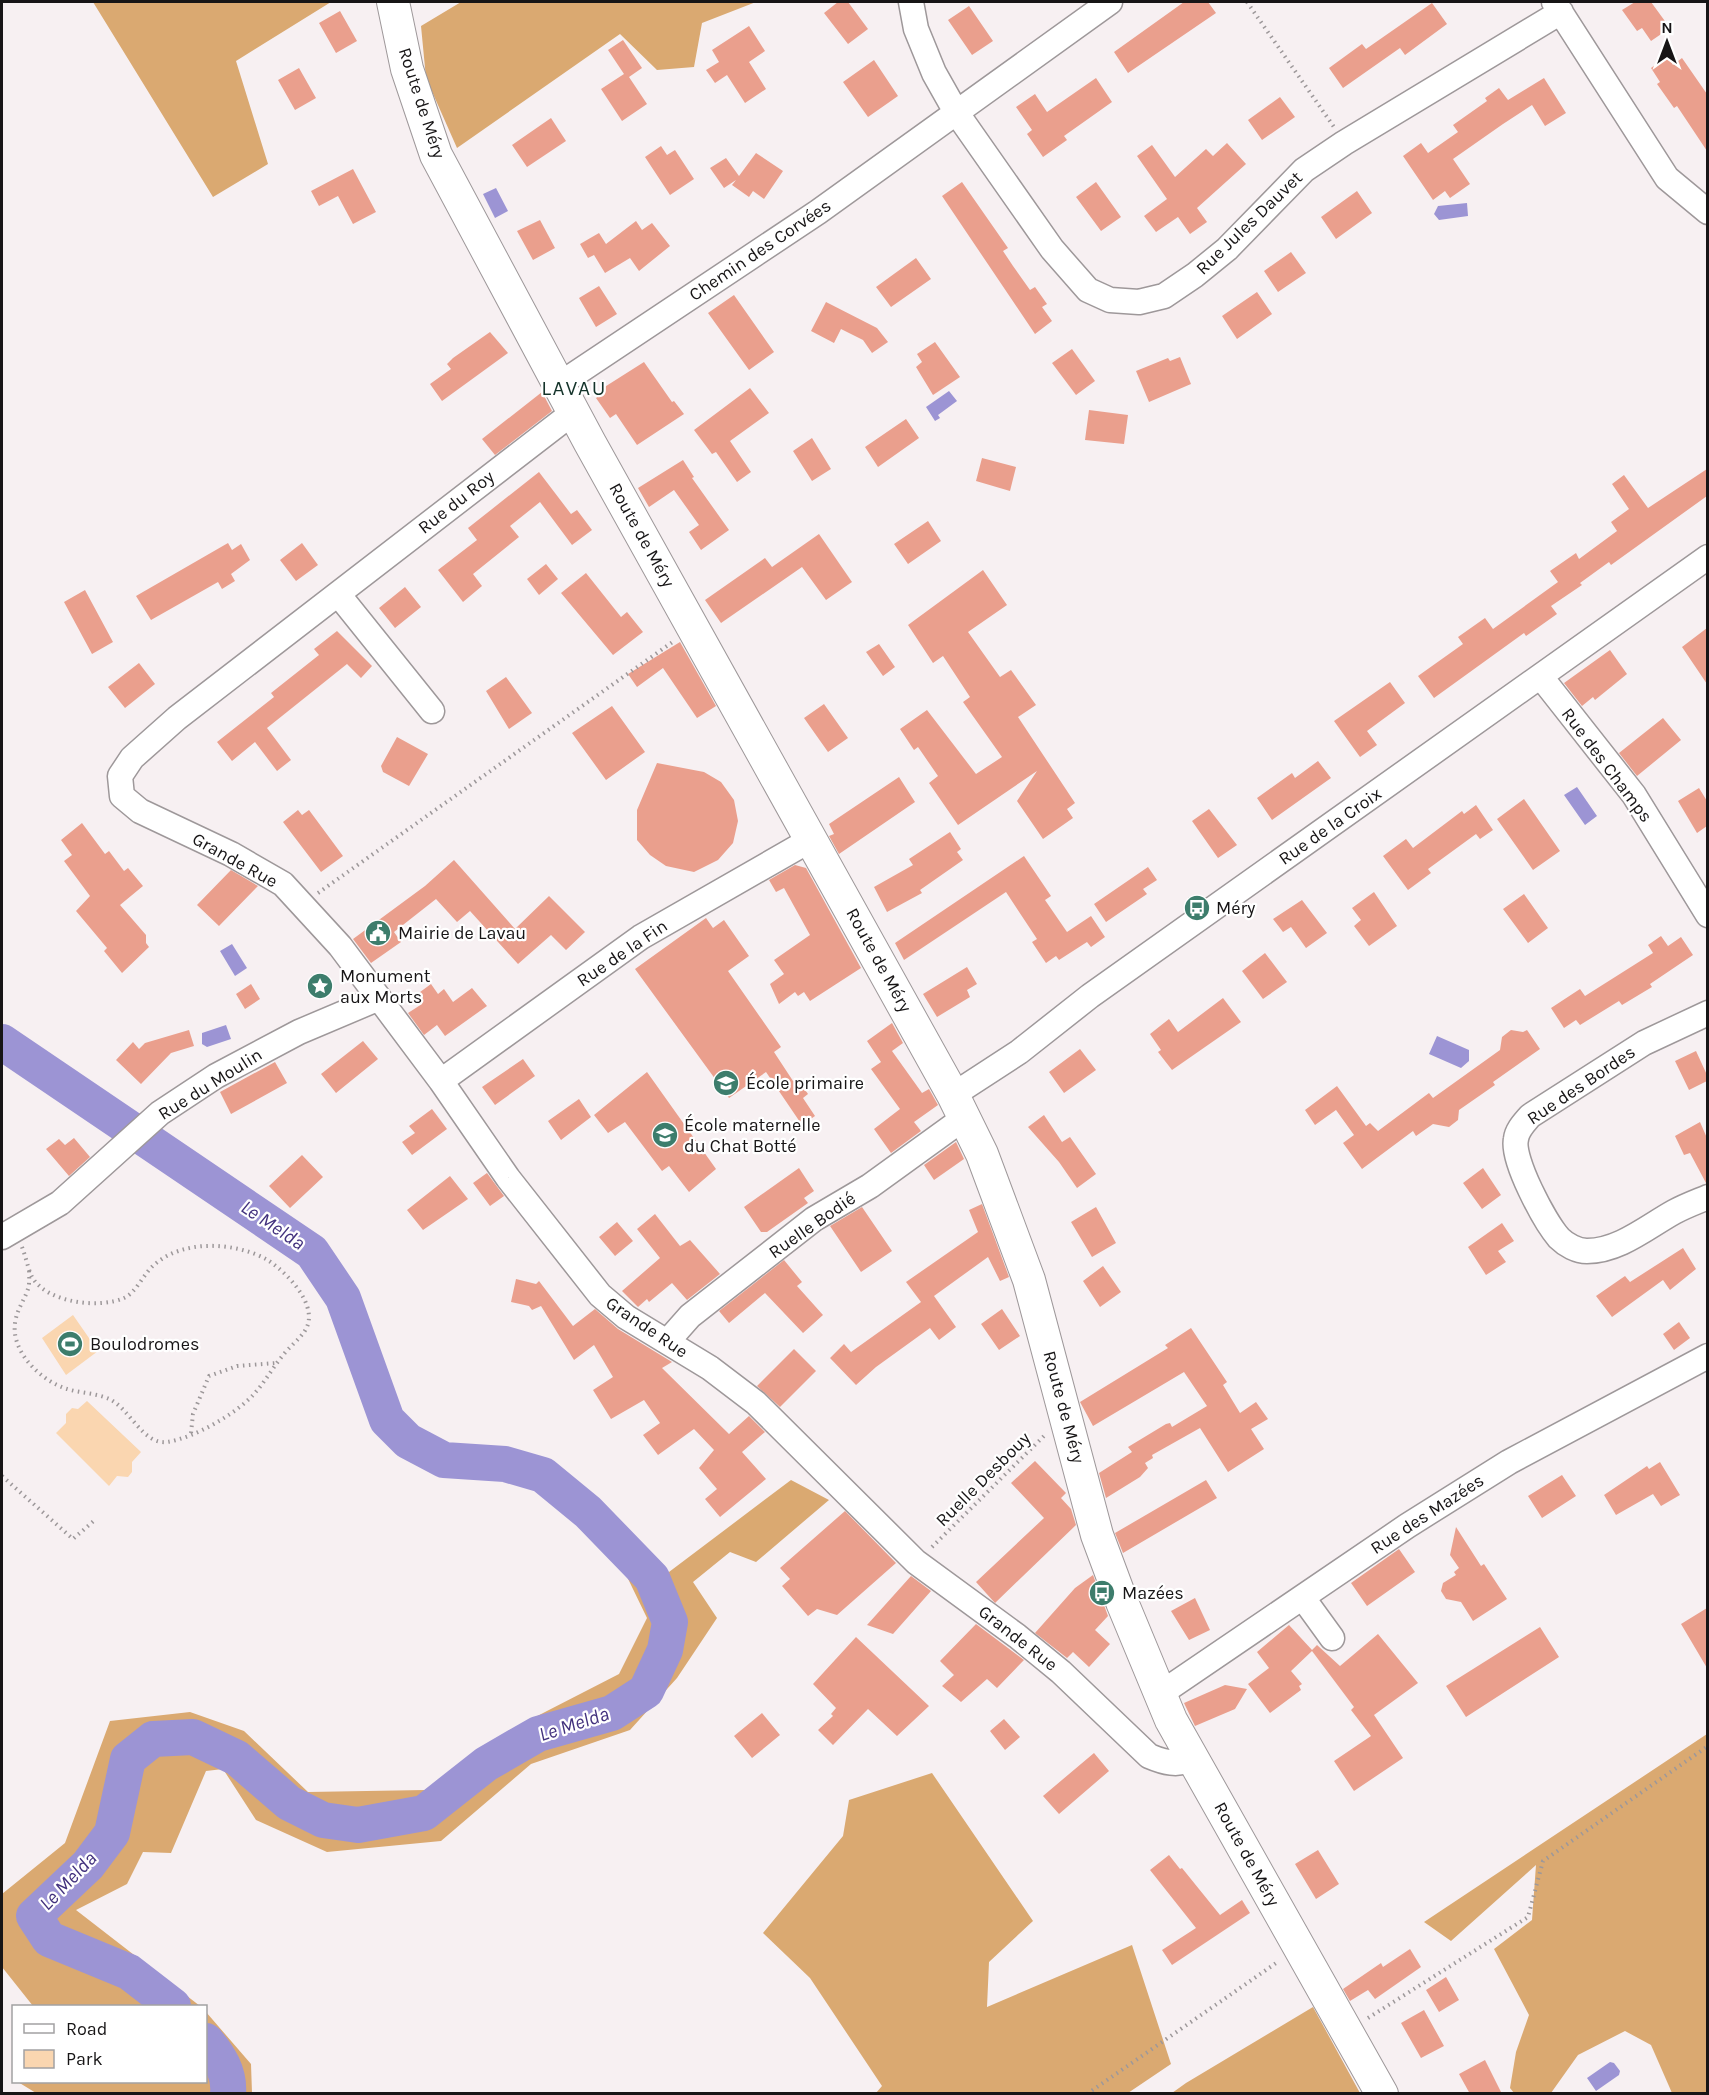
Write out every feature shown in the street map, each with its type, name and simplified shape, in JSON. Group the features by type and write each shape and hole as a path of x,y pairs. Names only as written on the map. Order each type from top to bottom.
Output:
{"main road":[{"name":"Route de Méry","path":"393,2 407,69 436,155 697,634 959,1106 992,1178 1029,1280 1067,1413 1097,1535 1171,1720 1382,2094"}],"street":[{"name":"Rue Jules Dauvet","path":"911,2 916,29 934,73 956,112 1052,249 1088,290 1110,300 1139,302 1164,296 1227,249 1304,170 1557,7"},
{"name":"Chemin des Corvées","path":"560,384 818,212 1110,2"},
{"path":"1557,7 1667,178 1707,212"},
{"name":"Rue du Roy","path":"120,776 132,758 177,718 575,411"},
{"name":"Rue de la Croix","path":"959,1106 1019,1052 1090,996 1707,557"},
{"path":"338,594 432,711"},
{"name":"Rue des Champs","path":"1541,677 1634,795 1707,915"},
{"name":"Grande Rue","path":"120,776 122,796 140,811 231,854 283,884 340,946 377,999 441,1081 508,1178 600,1295 626,1317 711,1368 756,1403 916,1562 1017,1636 1061,1672 1149,1756 1162,1762 1185,1764 1192,1758"},
{"name":"Rue de la Fin","path":"441,1081 640,938 812,839"},
{"name":"Rue du Moulin","path":"8,1232 60,1203 160,1113 216,1076 298,1032 377,999"},
{"name":"Rue des Bordes","path":"1707,1013 1644,1043 1530,1116 1521,1126 1516,1138 1515,1151 1518,1165 1559,1237 1571,1248 1585,1252 1617,1245 1676,1211 1707,1197"},
{"name":"Ruelle Bodié","path":"667,1342 690,1316 814,1219 870,1186 959,1106"},
{"name":"Rue des Mazées","path":"1160,1694 1407,1526 1509,1462 1707,1356"},
{"path":"1303,1598 1332,1638"}],"path":[{"path":"1247,2 1344,143"},
{"path":"302,905 682,636 697,634"},
{"path":"8,1232 29,1267 33,1278 50,1294 75,1301 102,1302 126,1297 156,1263 188,1249 213,1244 253,1253 276,1265 307,1304 310,1321 305,1333 277,1363 255,1394 241,1407 190,1433 166,1442 148,1436 127,1412 109,1399 67,1389 51,1382 37,1371 18,1345 15,1326 19,1305 28,1288 29,1267"},
{"path":"190,1433 196,1406 209,1376 237,1366 277,1363"},
{"name":"Ruelle Desbouy","path":"916,1562 962,1520 1067,1413"},
{"path":"2,1476 73,1539 96,1519"},
{"path":"1347,2031 1528,1917 1543,1861 1707,1746"},
{"path":"1087,2094 1299,1947"}],"green space":[{"name":"Boulodromes","path":"73,1315 98,1351 66,1375 42,1338"},
{"path":"87,1401 141,1452 132,1462 132,1472 128,1477 117,1476 109,1486 56,1433 66,1423 66,1414 72,1408 78,1409"}],"shaded area":[{"path":"93,2 331,2 236,61 268,164 213,197"},
{"path":"461,2 756,2 702,23 694,67 657,70 620,34 457,148 426,78 421,26"},
{"path":"496,188 508,211 495,218 483,194"},
{"path":"1467,203 1468,216 1439,220 1434,214 1438,206"},
{"path":"949,391 957,401 938,415 940,418 935,421 926,407"},
{"path":"1577,787 1597,816 1585,825 1564,795"},
{"path":"232,944 247,968 235,976 220,951"},
{"path":"226,1025 231,1039 207,1047 202,1044 202,1033"},
{"path":"1437,1036 1469,1050 1469,1061 1461,1068 1429,1054"},
{"path":"791,1480 829,1500 756,1562 730,1552 693,1582 717,1618 677,1678 630,1730 531,1764 441,1841 327,1852 256,1820 223,1769 206,1771 171,1853 143,1852 127,1884 76,1910 199,2005 32,2005 2,1967 2,1894 65,1843 110,1721 190,1712 244,1731 308,1792 425,1790 510,1730 619,1674 647,1618 617,1556 669,1572"},
{"path":"1707,1734 1707,2093 1672,2093 1651,2045 1625,2031 1578,2055 1551,2093 1514,2093 1510,2088 1516,2052 1529,2015 1494,1949 1532,1920 1536,1865 1451,1941 1424,1922"},
{"path":"932,1773 1033,1921 989,1962 987,2007 1132,1945 1171,2064 1128,2093 876,2093 882,2086 810,1978 763,1933 843,1836 849,1800"},
{"path":"1313,2007 1360,2093 1172,2093 1186,2083"},
{"path":"207,2013 251,2064 252,2093 36,2093 20,2083 207,2083"},
{"path":"1610,2062 1614,2063 1620,2071 1619,2075 1596,2091 1587,2078"}],"building":[{"path":"838,2 848,2 868,29 848,44 824,13"},
{"path":"1184,2 1208,2 1216,13 1128,73 1114,52"},
{"path":"1635,2 1651,2 1670,28 1651,41 1642,28 1637,31 1622,10"},
{"path":"1432,3 1447,24 1405,55 1400,48 1343,88 1329,68 1362,44 1366,49"},
{"path":"969,6 993,41 972,55 948,20"},
{"path":"340,11 357,41 336,53 319,23"},
{"path":"749,26 765,51 749,62 766,89 745,103 727,75 715,83 706,70 719,62 712,50"},
{"path":"623,40 642,68 629,77 647,104 622,121 601,89 624,74 608,50"},
{"path":"1667,56 1673,65 1682,58 1707,94 1707,151 1677,106 1674,108 1657,84 1660,82 1651,68"},
{"path":"874,60 898,96 868,117 843,82"},
{"path":"299,68 316,98 295,110 278,80"},
{"path":"1096,78 1112,102 1064,136 1067,140 1043,157 1027,134 1032,130 1016,107 1035,94 1047,112"},
{"path":"1544,78 1566,113 1545,126 1532,105 1453,159 1470,184 1450,198 1445,191 1433,200 1403,156 1421,143 1428,153 1458,132 1453,125 1487,101 1485,98 1499,88 1508,100"},
{"path":"1280,97 1295,117 1262,140 1248,120"},
{"path":"551,118 566,141 527,167 512,145"},
{"path":"1227,143 1246,164 1197,208 1207,222 1190,234 1178,217 1156,232 1144,216 1167,199 1137,156 1152,145 1175,177 1206,149 1213,156"},
{"path":"661,146 667,155 675,150 694,179 670,195 645,157"},
{"path":"756,153 783,171 764,199 753,191 749,197 732,185 736,180 724,188 710,168 726,158 739,176"},
{"path":"353,169 376,212 353,224 338,196 319,206 311,191"},
{"path":"962,182 1008,248 1003,251 1013,266 1030,290 1035,287 1047,304 1042,307 1052,321 1035,334 942,196"},
{"path":"1096,182 1121,217 1101,231 1076,197"},
{"path":"1357,191 1372,213 1336,239 1321,217"},
{"path":"540,220 555,248 533,260 517,231"},
{"path":"636,221 642,230 652,223 670,246 639,271 630,258 605,273 594,255 588,258 580,244 599,233 606,244"},
{"path":"1291,252 1306,273 1278,292 1264,271"},
{"path":"916,258 931,279 891,307 876,287"},
{"path":"599,286 617,314 596,327 579,298"},
{"path":"1257,292 1272,314 1237,339 1222,316"},
{"path":"734,295 774,352 749,370 708,313"},
{"path":"826,302 877,328 888,342 872,353 863,340 841,329 834,343 811,331"},
{"path":"490,332 508,353 442,401 430,384 451,369 447,364 453,358"},
{"path":"935,342 960,377 933,395 916,367 922,362 917,354"},
{"path":"1072,349 1095,381 1076,395 1052,363"},
{"path":"1180,357 1191,384 1149,402 1136,371 1168,358 1170,361"},
{"path":"644,362 672,402 674,401 684,414 637,445 616,414 610,418 596,398 605,392 603,388"},
{"path":"750,388 769,413 730,441 751,472 737,482 716,452 712,454 694,430"},
{"path":"542,392 552,411 495,455 482,439"},
{"path":"1089,410 1128,415 1124,444 1085,440"},
{"path":"906,419 919,438 878,467 865,447"},
{"path":"812,438 831,469 812,481 793,451"},
{"path":"982,458 1016,467 1010,491 976,481"},
{"path":"683,460 694,477 692,478 729,530 701,550 689,532 699,525 674,490 649,507 638,488"},
{"path":"1707,469 1707,496 1611,565 1609,562 1580,583 1582,585 1551,606 1557,614 1526,636 1524,633 1434,698 1418,676 1463,644 1458,637 1485,618 1493,629 1558,582 1550,571 1576,553 1579,559 1617,531 1611,522 1629,509 1612,484 1624,475 1648,508"},
{"path":"539,472 571,514 577,510 592,530 572,545 540,502 510,526 519,537 473,574 482,586 463,602 438,570 477,540 468,528"},
{"path":"928,521 941,541 908,564 894,544"},
{"path":"819,534 852,582 826,600 802,567 721,623 705,600 765,558 772,567"},
{"path":"228,543 232,550 241,544 250,560 231,574 235,581 222,589 218,582 151,620 136,596"},
{"path":"302,543 318,565 296,581 280,560"},
{"path":"546,564 558,579 539,595 527,579"},
{"path":"983,570 1007,605 968,632 1000,677 1011,670 1036,705 1018,717 1075,803 1067,809 1073,818 1043,839 1017,801 1037,771 958,825 929,783 938,776 918,747 914,750 900,729 927,710 976,774 1002,757 963,702 970,697 943,656 933,663 908,625"},
{"path":"586,573 621,617 627,612 643,632 613,655 561,593"},
{"path":"405,587 421,607 395,628 379,608"},
{"path":"85,590 113,642 92,654 64,602"},
{"path":"1707,628 1707,684 1682,647"},
{"path":"337,631 372,666 361,678 347,664 267,728 291,760 277,771 255,742 232,761 217,742 274,697 271,693 319,655 314,649"},
{"path":"680,642 716,706 697,718 663,668 637,687 628,674"},
{"path":"879,644 895,667 883,676 866,652"},
{"path":"1610,650 1627,674 1595,700 1593,697 1582,706 1564,683"},
{"path":"139,663 155,684 125,708 108,687"},
{"path":"506,677 532,713 509,729 486,691"},
{"path":"1390,682 1405,703 1367,731 1377,745 1360,757 1334,721"},
{"path":"824,704 848,738 828,752 804,718"},
{"path":"612,706 645,752 606,780 572,733"},
{"path":"1663,718 1681,740 1637,776 1619,753"},
{"path":"397,737 428,754 409,786 383,772 381,766"},
{"path":"1318,761 1331,778 1272,820 1257,798 1292,773 1295,778"},
{"path":"657,763 704,772 721,782 734,800 738,821 733,843 718,860 694,872 666,866 650,855 637,840 637,810"},
{"path":"899,777 915,802 839,854 829,836 834,834 829,824"},
{"path":"1699,788 1707,801 1707,826 1697,833 1678,801"},
{"path":"1524,799 1560,851 1533,870 1497,819"},
{"path":"1476,805 1493,830 1480,839 1476,834 1428,869 1431,873 1408,890 1383,856 1406,839 1413,848 1462,811 1464,814"},
{"path":"1209,809 1237,845 1218,858 1192,821"},
{"path":"298,810 302,815 309,810 343,856 321,872 283,822"},
{"path":"82,823 105,854 109,851 124,871 128,868 143,886 120,905 146,935 146,943 149,947 122,973 104,951 107,948 76,911 90,896 64,861 72,855 61,840"},
{"path":"950,832 961,849 957,852 963,860 920,890 922,893 887,912 874,887 913,865 909,859"},
{"path":"1024,856 1051,896 1045,900 1067,932 1091,916 1105,937 1091,947 1087,942 1059,960 1056,956 1046,963 1032,942 1037,939 1006,892 904,960 895,943"},
{"path":"454,860 515,929 549,896 585,932 566,950 551,935 518,964 470,911 457,922 436,899 394,932 401,942 371,963 353,939 425,886"},
{"path":"795,865 806,868 861,968 810,1001 804,992 798,996 795,992 779,1004 770,984 784,974 774,960 810,935 784,888 776,892 769,880"},
{"path":"1148,867 1157,880 1143,889 1147,894 1106,922 1094,904"},
{"path":"231,870 258,886 219,926 197,905"},
{"path":"1374,892 1397,926 1369,946 1354,926 1361,920 1352,908"},
{"path":"1524,894 1548,928 1528,943 1503,909"},
{"path":"1302,900 1327,933 1306,948 1291,927 1283,932 1273,919"},
{"path":"706,918 713,928 724,920 749,956 728,971 781,1047 774,1052 793,1081 797,1078 808,1094 803,1098 815,1116 802,1125 766,1072 729,1098 635,969"},
{"path":"1661,936 1668,946 1681,937 1693,955 1650,984 1652,987 1622,1005 1619,1001 1580,1025 1576,1020 1564,1028 1551,1008 1580,989 1585,996 1653,953 1648,945"},
{"path":"1265,953 1287,982 1263,999 1242,971"},
{"path":"967,967 977,984 967,990 970,997 937,1017 923,994"},
{"path":"251,984 260,999 245,1009 236,994"},
{"path":"431,984 438,994 444,989 453,1002 472,988 487,1006 445,1036 437,1025 424,1035 408,1013 422,1004 416,995"},
{"path":"1223,998 1241,1022 1172,1070 1158,1052 1161,1050 1150,1034 1169,1019 1178,1032"},
{"path":"892,1023 903,1043 892,1051 922,1093 929,1089 938,1105 914,1122 921,1131 891,1153 874,1129 900,1109 871,1069 881,1062 867,1041"},
{"path":"189,1030 194,1046 171,1053 141,1084 116,1060 133,1042 139,1049 145,1043"},
{"path":"1511,1030 1523,1032 1527,1030 1540,1049 1493,1082 1495,1085 1459,1110 1458,1120 1449,1127 1433,1124 1416,1136 1413,1131 1362,1169 1343,1143 1354,1135 1336,1110 1315,1125 1305,1110 1337,1086 1366,1126 1370,1123 1378,1131 1429,1093 1433,1098 1500,1050 1502,1037"},
{"path":"363,1041 378,1059 336,1093 321,1074"},
{"path":"1080,1049 1096,1070 1064,1093 1049,1072"},
{"path":"1696,1051 1707,1075 1707,1081 1689,1090 1675,1061"},
{"path":"523,1059 535,1076 495,1105 482,1087"},
{"path":"275,1062 287,1083 231,1114 220,1092"},
{"name":"École maternelle du Chat Botté","path":"647,1072 716,1169 689,1192 669,1166 662,1171 625,1122 608,1133 594,1115"},
{"path":"579,1099 591,1117 561,1140 548,1121"},
{"path":"432,1109 447,1129 412,1155 402,1142 415,1133 409,1126"},
{"path":"1044,1115 1062,1142 1070,1137 1096,1174 1077,1188 1059,1162 1028,1127"},
{"path":"1700,1122 1707,1138 1706,1183 1690,1153 1684,1155 1675,1136"},
{"path":"74,1138 90,1157 69,1176 46,1149 59,1139 65,1145"},
{"path":"956,1142 964,1159 934,1180 924,1165"},
{"path":"302,1155 323,1177 290,1208 269,1186"},
{"path":"799,1168 814,1191 804,1198 808,1203 767,1232 761,1232 744,1207"},
{"path":"1483,1168 1501,1195 1482,1209 1463,1183"},
{"path":"487,1173 504,1196 490,1206 473,1183"},
{"path":"450,1176 468,1199 423,1230 407,1210"},
{"path":"982,1204 1009,1277 1000,1281 988,1257 934,1296 956,1327 939,1340 930,1328 876,1367 856,1385 830,1358 844,1344 851,1352 921,1302 906,1282 978,1232 969,1210"},
{"path":"862,1207 892,1251 861,1272 830,1226"},
{"path":"1096,1207 1116,1243 1092,1257 1071,1222"},
{"path":"655,1214 680,1246 690,1240 720,1274 687,1300 672,1283 649,1302 647,1299 638,1307 622,1291 660,1258 637,1229"},
{"path":"617,1222 633,1241 615,1256 599,1237"},
{"path":"1502,1223 1514,1241 1498,1251 1506,1262 1486,1275 1468,1247"},
{"path":"1683,1248 1696,1269 1670,1290 1663,1280 1612,1317 1596,1296 1625,1276 1630,1282"},
{"path":"784,1260 802,1282 797,1286 823,1315 803,1333 765,1293 729,1323 719,1311"},
{"path":"1103,1266 1121,1292 1100,1307 1083,1281"},
{"path":"516,1279 536,1284 539,1281 573,1326 595,1309 618,1329 672,1362 662,1368 729,1434 749,1416 765,1432 742,1452 766,1479 720,1517 705,1499 717,1489 699,1468 714,1450 694,1429 658,1455 643,1435 660,1423 644,1400 611,1419 593,1390 613,1377 594,1345 574,1360 541,1306 532,1310 529,1306 511,1302"},
{"path":"1002,1309 1020,1336 999,1350 981,1324"},
{"path":"1679,1322 1690,1338 1674,1350 1663,1334"},
{"path":"1191,1328 1227,1382 1223,1385 1240,1413 1256,1402 1268,1419 1251,1429 1264,1449 1228,1472 1200,1428 1152,1455 1153,1458 1145,1463 1148,1468 1140,1477 1106,1498 1099,1473 1132,1452 1128,1447 1166,1424 1170,1423 1172,1427 1207,1406 1184,1372 1093,1426 1080,1402 1168,1348 1165,1345"},
{"path":"794,1349 816,1371 780,1407 757,1386"},
{"path":"1035,1461 1066,1493 1061,1498 1071,1509 1076,1525 995,1603 976,1582 1044,1518 1011,1483"},
{"path":"1660,1462 1680,1495 1661,1506 1653,1494 1616,1515 1604,1495 1647,1466 1649,1469"},
{"path":"1562,1475 1576,1496 1542,1518 1528,1496"},
{"path":"1206,1480 1217,1498 1123,1553 1115,1533"},
{"path":"845,1511 896,1563 837,1615 817,1609 808,1616 782,1586 790,1579 780,1568"},
{"path":"1456,1527 1481,1566 1484,1564 1507,1599 1473,1621 1461,1602 1446,1599 1441,1591 1443,1583 1456,1575 1454,1572 1459,1568 1450,1555"},
{"path":"1399,1549 1415,1572 1367,1606 1351,1583"},
{"path":"1093,1575 1108,1616 1095,1630 1110,1644 1089,1667 1073,1652 1067,1658 1035,1633 1075,1588"},
{"path":"911,1576 931,1591 893,1634 867,1625"},
{"path":"1195,1598 1210,1630 1189,1640 1171,1611"},
{"path":"1707,1608 1707,1668 1681,1624"},
{"path":"976,1624 1024,1660 997,1688 987,1679 961,1702 942,1686 954,1675 940,1661"},
{"path":"1289,1625 1312,1650 1317,1645 1340,1666 1378,1634 1418,1683 1374,1715 1403,1758 1354,1791 1334,1761 1371,1736 1351,1710 1354,1707 1312,1651 1291,1671 1302,1684 1299,1686 1301,1690 1270,1713 1248,1684 1269,1668 1257,1652"},
{"path":"1540,1627 1559,1657 1466,1717 1446,1686"},
{"path":"856,1637 929,1706 897,1736 868,1709 833,1745 818,1730 833,1716 831,1714 836,1708 813,1684"},
{"path":"1225,1685 1247,1689 1235,1709 1195,1726 1184,1703"},
{"path":"762,1713 780,1735 752,1758 734,1736"},
{"path":"1004,1719 1020,1737 1005,1750 990,1731"},
{"path":"1094,1753 1109,1771 1059,1814 1043,1796"},
{"path":"1318,1850 1339,1884 1316,1899 1295,1864"},
{"path":"1169,1855 1220,1915 1242,1900 1250,1913 1172,1965 1162,1950 1196,1928 1150,1870"},
{"path":"1410,1949 1421,1967 1375,1999 1368,1990 1350,2001 1343,1989 1381,1963 1383,1967"},
{"path":"1446,1977 1459,2000 1439,2012 1426,1990"},
{"path":"1424,2010 1444,2046 1421,2058 1401,2023"},
{"path":"1485,2060 1502,2094 1470,2094 1459,2074"}],"waterway":[{"name":"Le Melda","path":"2,1042 312,1252 343,1298 387,1420 408,1441 444,1460 505,1464 543,1475 588,1512 652,1578 670,1622 665,1650 646,1691 612,1713 538,1734 486,1764 424,1813 358,1825 323,1820 289,1803 237,1758 193,1737 153,1739 128,1759 112,1833 88,1865 34,1916 49,1939 129,1972 172,2005"},
{"name":"Le Melda","path":"207,2042 223,2065 228,2094"}],"place":[{"name":"Méry","path":"1197,908"},
{"name":"Mairie de Lavau","path":"378,933"},
{"name":"Monument aux Morts","path":"320,986"},
{"name":"École primaire","path":"726,1083"},
{"name":"École maternelle du Chat Botté","path":"665,1135"},
{"name":"Boulodromes","path":"70,1344"},
{"name":"Mazées","path":"1102,1593"}],"district":[{"name":"LAVAU","path":"574,388"}]}
